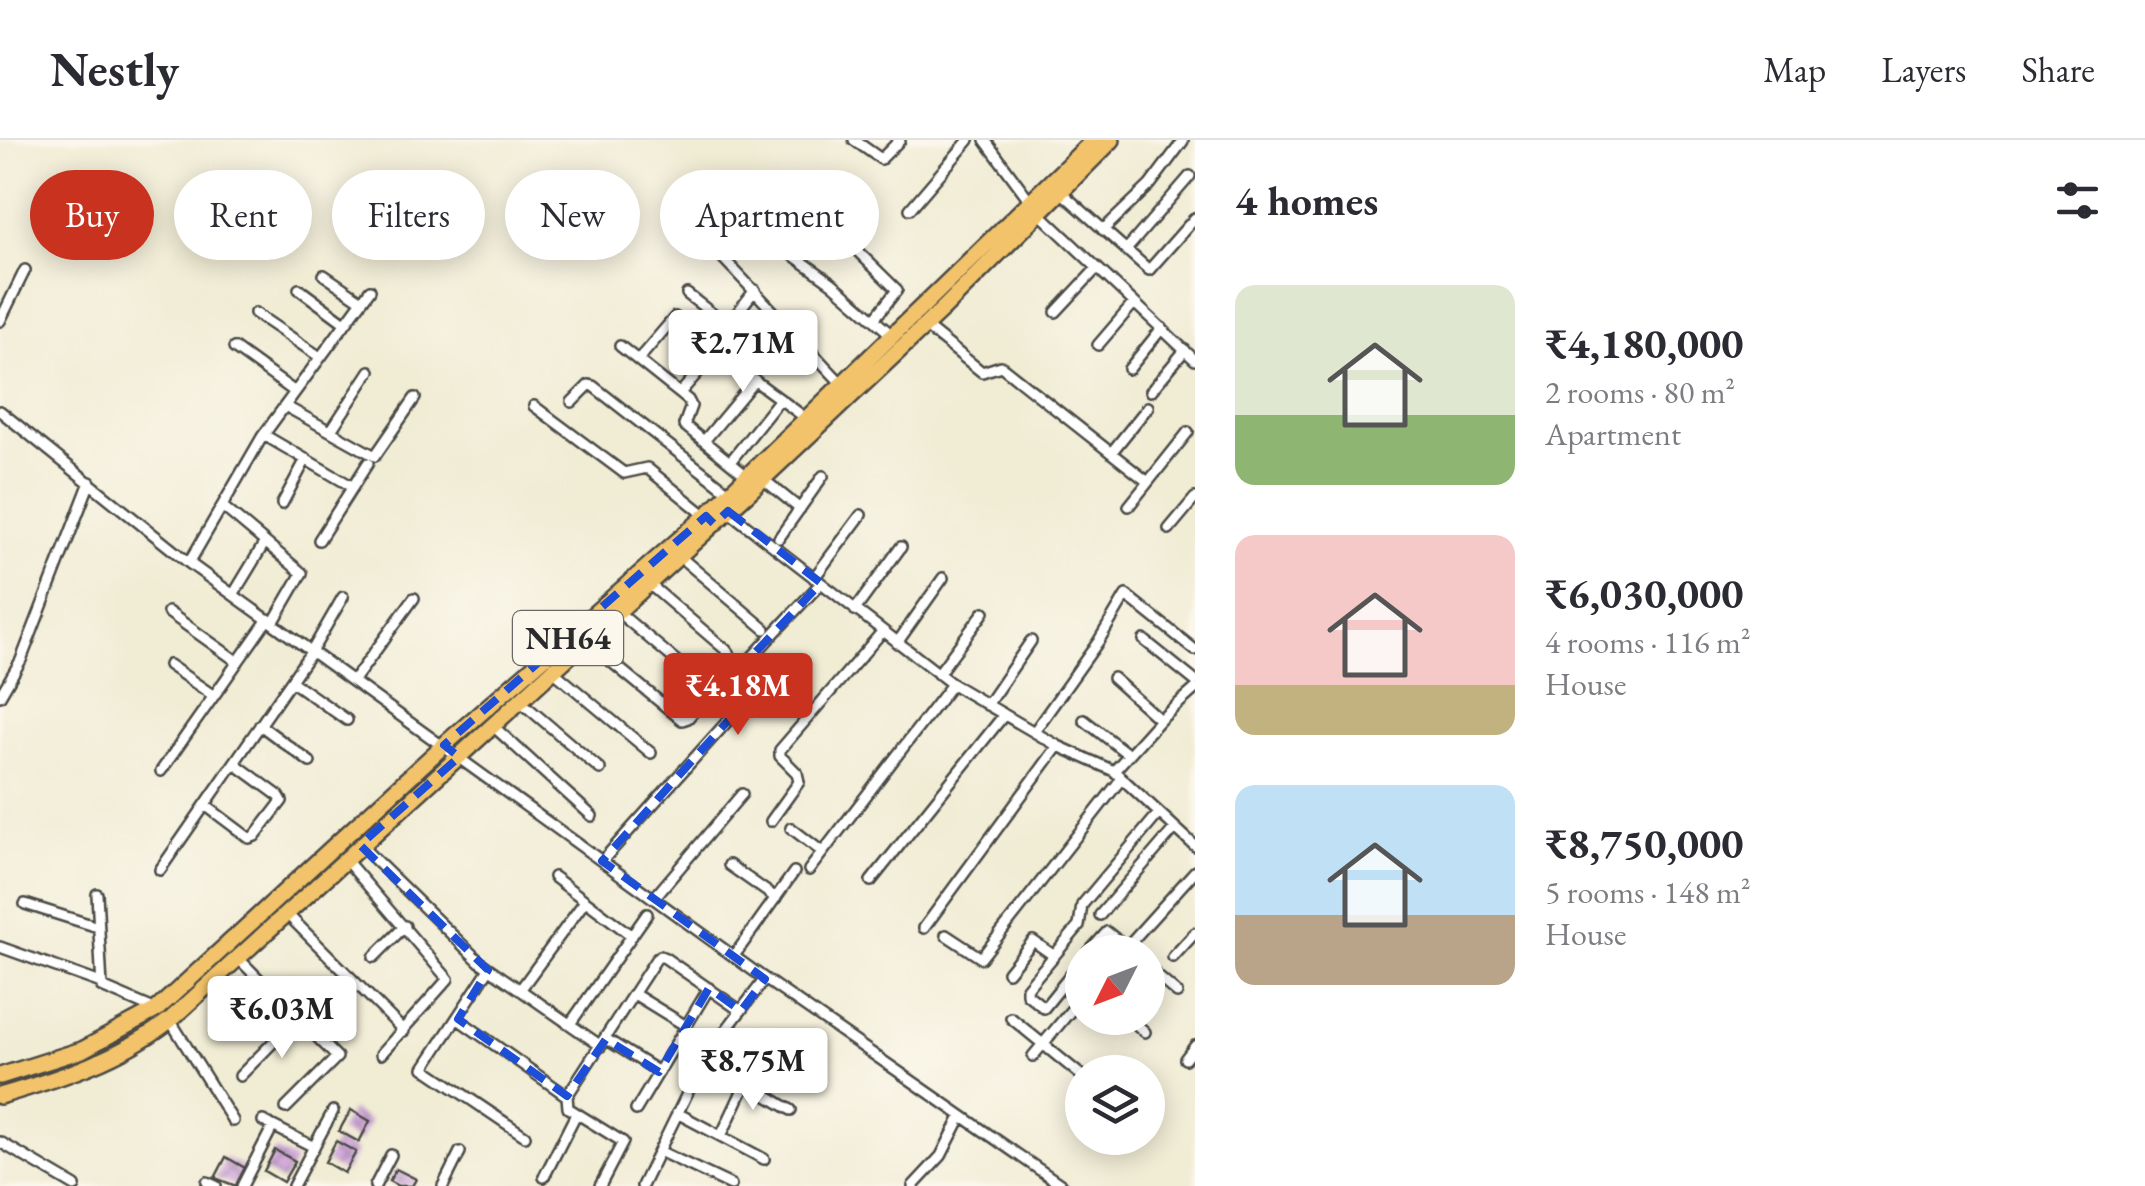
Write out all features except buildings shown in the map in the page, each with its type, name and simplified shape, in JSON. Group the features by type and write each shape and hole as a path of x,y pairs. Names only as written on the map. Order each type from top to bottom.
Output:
{"highway":[{"name":"NH64","path":"0,1096 90,1066 145,1039 170,1020 679,556 726,503 925,326 1094,140"},
{"name":"NH64","path":"755,478 894,336 1035,207 1061,192 1112,140"},
{"name":"NH64","path":"0,1076 82,1050 156,1010 444,746 710,520"}],"street":[{"path":"854,140 881,159 900,140"},
{"path":"910,209 970,140"},
{"path":"1103,230 1150,184 1181,141 1195,149"},
{"path":"990,142 1035,207 1195,360"},
{"path":"1126,250 1190,176"},
{"path":"1061,192 1149,270 1195,218"},
{"path":"726,260 844,386"},
{"path":"799,260 894,336"},
{"path":"867,260 897,290 875,318"},
{"path":"1056,312 1097,268"},
{"path":"0,321 24,270"},
{"path":"324,275 362,301"},
{"path":"299,289 346,323"},
{"path":"189,562 264,434 370,290"},
{"path":"727,326 755,290"},
{"path":"687,294 764,352 788,325"},
{"path":"1098,345 1134,303"},
{"path":"255,313 320,357"},
{"path":"638,360 675,318"},
{"path":"925,326 982,372 1001,366 1148,482"},
{"path":"1128,369 1162,328"},
{"path":"620,346 691,406 684,425 730,462 800,508"},
{"path":"234,348 295,392"},
{"path":"1151,391 1184,350"},
{"path":"680,393 716,352 808,420"},
{"path":"332,429 370,371"},
{"path":"704,441 755,380"},
{"path":"572,402 588,385 593,386 726,503 896,643 952,684 1004,715 1118,775 1195,846"},
{"path":"284,406 375,456 416,398"},
{"path":"730,462 780,399"},
{"path":"534,406 624,472 647,468 710,520"},
{"path":"1111,453 1148,407"},
{"path":"0,411 189,562 734,956 1063,1186"},
{"path":"1130,506 1188,432"},
{"path":"264,434 353,486"},
{"path":"282,504 306,459"},
{"path":"318,540 368,463"},
{"path":"779,538 823,476"},
{"path":"0,696 21,660 90,482"},
{"path":"1169,530 1195,498"},
{"path":"161,771 302,573 222,506"},
{"path":"586,641 682,720 688,718 737,665 751,658 817,580 861,515"},
{"path":"234,594 266,542"},
{"path":"856,610 901,547"},
{"path":"679,556 766,629"},
{"path":"896,643 943,578"},
{"path":"648,584 726,650 737,665"},
{"path":"1034,732 1126,595 1195,650"},
{"path":"160,870 313,649 344,597"},
{"path":"354,680 414,598"},
{"path":"168,612 238,662"},
{"path":"618,612 712,691"},
{"path":"938,674 984,612"},
{"path":"771,821 799,782 797,773 780,756 780,750 882,632"},
{"path":"1144,640 1195,681"},
{"path":"986,704 1031,641"},
{"path":"602,861 760,685 751,658"},
{"path":"169,665 214,696"},
{"path":"554,671 650,753"},
{"path":"1113,678 1160,720"},
{"path":"291,681 347,720"},
{"path":"809,870 952,684"},
{"path":"946,935 981,958 1129,755 1195,689"},
{"path":"1184,699 1195,709"},
{"path":"520,701 600,769"},
{"path":"871,881 1004,715"},
{"path":"1084,720 1129,755"},
{"path":"260,726 310,762"},
{"path":"493,726 592,816"},
{"path":"924,928 1058,746"},
{"path":"205,805 249,838 282,801 234,764"},
{"path":"654,898 742,794"},
{"path":"1065,982 1044,1008 1026,990 1079,926 1082,905 1159,813"},
{"path":"791,828 821,852"},
{"path":"1100,915 1175,828"},
{"path":"360,844 489,969 570,1024 659,1072"},
{"path":"345,859 448,978 382,1054"},
{"path":"728,864 776,898"},
{"path":"1139,935 1195,871"},
{"path":"734,956 794,872"},
{"path":"554,878 632,936"},
{"path":"97,894 101,983"},
{"path":"520,990 585,901"},
{"path":"26,904 98,927"},
{"path":"570,1024 648,914"},
{"path":"288,915 404,1031"},
{"path":"374,957 405,926"},
{"path":"1173,958 1195,933"},
{"path":"1008,972 1033,942 1053,956"},
{"path":"0,947 101,983 107,991 156,1010"},
{"path":"566,1096 660,956 741,1011"},
{"path":"239,959 337,1057 286,1108"},
{"path":"489,969 424,1068 525,1136"},
{"path":"642,1186 704,1059 765,978"},
{"path":"1165,982 1177,992"},
{"path":"636,1110 709,988"},
{"path":"634,994 686,1026"},
{"path":"240,1076 297,1018"},
{"path":"1011,1018 1065,1063"},
{"path":"1033,1056 1065,1018"},
{"path":"458,1019 566,1096 568,1108 576,1114 623,1142 600,1186"},
{"path":"170,1020 233,1121"},
{"path":"1185,1059 1195,1046"},
{"path":"721,1136 746,1083 791,1110"},
{"path":"293,1186 333,1111"},
{"path":"677,1113 764,1159"},
{"path":"544,1176 576,1114"},
{"path":"913,1186 941,1156 961,1117"},
{"path":"263,1121 314,1147"},
{"path":"242,1186 273,1126"},
{"path":"0,1142 74,1186"},
{"path":"659,1151 731,1185"},
{"path":"443,1186 460,1152"},
{"path":"375,1186 391,1154"},
{"path":"702,1186 708,1174"}],"highlighted area":[{"path":"728,511 821,583 750,658 760,685 602,861 765,979 741,1011 709,988 659,1072 606,1039 567,1096 458,1019 488,970 360,845 459,757 444,745 706,516 714,524"}]}
